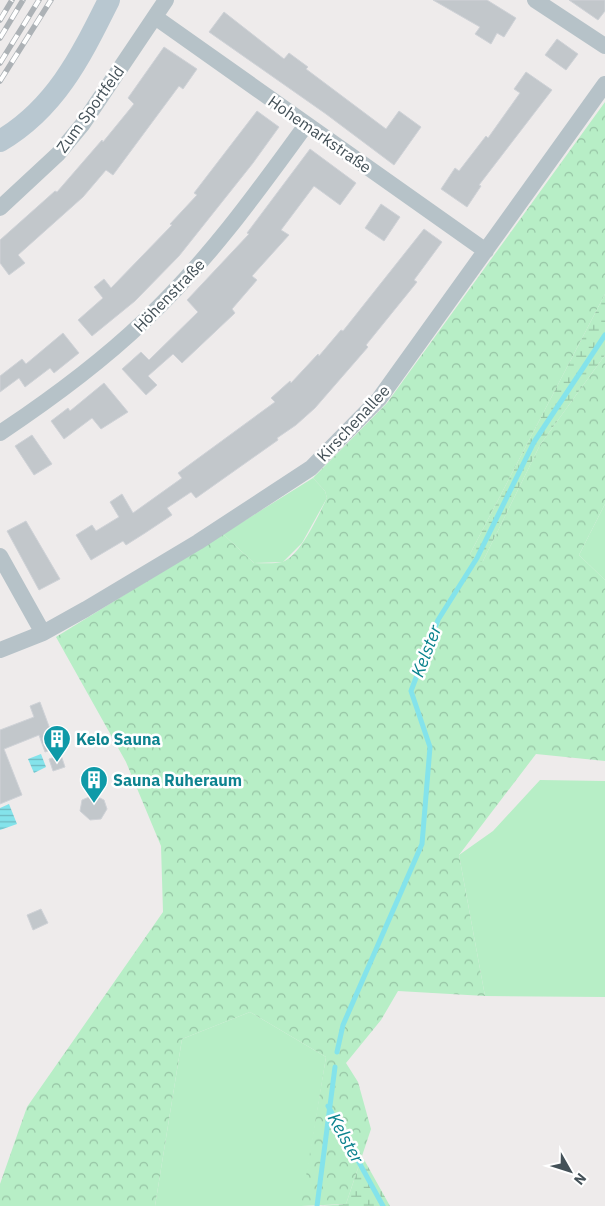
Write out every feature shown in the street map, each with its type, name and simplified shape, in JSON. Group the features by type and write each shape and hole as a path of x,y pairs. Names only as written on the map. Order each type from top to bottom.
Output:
{"street":[{"path":"0,141 29,121 45,106 72,72 109,0"},
{"name":"Zum Sportfeld","path":"0,208 58,154 82,125 166,0"},
{"path":"535,0 605,46"},
{"name":"Hohemarkstraße","path":"155,17 486,251"},
{"name":"Kirschenallee","path":"0,650 43,633 198,542 311,468 379,400 605,84"},
{"name":"Höhenstraße","path":"0,433 56,395 99,362 172,294 234,224 306,125"},
{"path":"0,556 43,633"}],"green space":[{"path":"605,102 605,294 470,554 483,561 540,445 605,355 605,504 579,555 605,580 605,761 536,754 459,855 485,996 398,991 381,1020 346,1063 358,1082 371,1129 346,1204 301,1206 326,1057 250,1012 182,1039 155,1206 0,1206 0,1184 27,1107 163,912 161,846 126,762 56,637 223,534 254,563 282,562 296,552 314,524 327,498 325,491 313,478 387,403"},
{"path":"605,294 605,355 540,445 483,561 475,563 470,554"},
{"path":"313,478 325,491 327,498 302,543 283,562 254,563 223,534"},
{"path":"605,504 605,580 579,555"},
{"path":"540,780 605,781 605,997 485,996 459,855 493,831"},
{"path":"250,1012 326,1057 302,1206 155,1206 182,1039"},
{"path":"362,1156 390,1206 320,1206 346,1204"}],"water":[{"path":"41,754 46,767 34,773 28,759"},
{"path":"9,804 17,824 0,830 0,808"}],"building":[{"path":"433,0 487,0 516,18 504,37 497,33 491,44 475,34 480,27"},
{"path":"569,0 605,0 605,11 598,20"},
{"path":"224,12 284,59 289,53 308,67 306,69 386,129 399,111 421,127 394,165 326,114 209,32"},
{"path":"557,39 578,54 566,70 545,55"},
{"path":"164,47 197,69 183,89 179,86 113,175 106,170 83,197 18,255 25,263 9,275 0,263 0,240 55,191 57,192 102,140 103,142 134,104 128,98"},
{"path":"526,72 552,90 479,185 481,186 467,207 441,189 455,168 459,171 486,136 488,138 520,93 514,89"},
{"path":"257,111 279,127 253,163 179,256 135,301 92,336 78,320 103,298 94,287 104,279 111,288 172,225 170,224 197,195 194,193"},
{"path":"310,149 356,183 340,205 314,186 281,230 289,235 252,276 257,280 232,309 235,313 182,363 173,354 148,376 157,385 146,395 122,369 141,352 149,360 198,312 187,300 249,234 247,233"},
{"path":"381,204 400,217 384,241 365,228"},
{"path":"424,229 442,242 414,280 417,282 366,345 368,347 315,408 296,425 277,438 278,440 196,498 191,492 167,508 172,515 126,545 123,541 91,560 76,535 92,525 96,531 119,517 110,502 122,494 133,513 182,478 178,473 275,402 271,398 290,381 291,383 318,354 319,356 341,330 343,331"},
{"path":"63,333 79,353 54,373 50,368 25,387 19,378 0,392 0,376 22,359 26,364"},
{"path":"104,383 128,412 101,429 92,418 64,439 51,421 68,408 70,411"},
{"path":"32,435 52,464 34,475 15,446"},
{"path":"26,521 60,579 39,590 7,531"},
{"path":"40,702 57,748 45,752 39,735 4,749 22,795 0,804 0,730 34,717 30,706"},
{"name":"Kelo Sauna","path":"61,755 65,767 53,771 49,759"},
{"name":"Sauna Ruheraum","path":"94,795 104,800 107,809 101,819 90,820 80,811 82,800"},
{"path":"41,909 48,923 33,930 27,915"}],"waterway":[{"name":"Kelster","path":"337,1052 343,1025 422,844 430,747 411,691 438,620 477,558 534,442 605,335"},
{"path":"317,1206 335,1067"},
{"name":"Kelster","path":"328,1106 383,1206"}],"railway":[{"path":"0,20 12,0"},
{"path":"0,38 23,0"},
{"path":"0,63 39,0"},
{"path":"0,81 51,0"}],"place":[{"name":"Kelo Sauna","path":"57,763"},
{"name":"Sauna Ruheraum","path":"94,804"}]}
